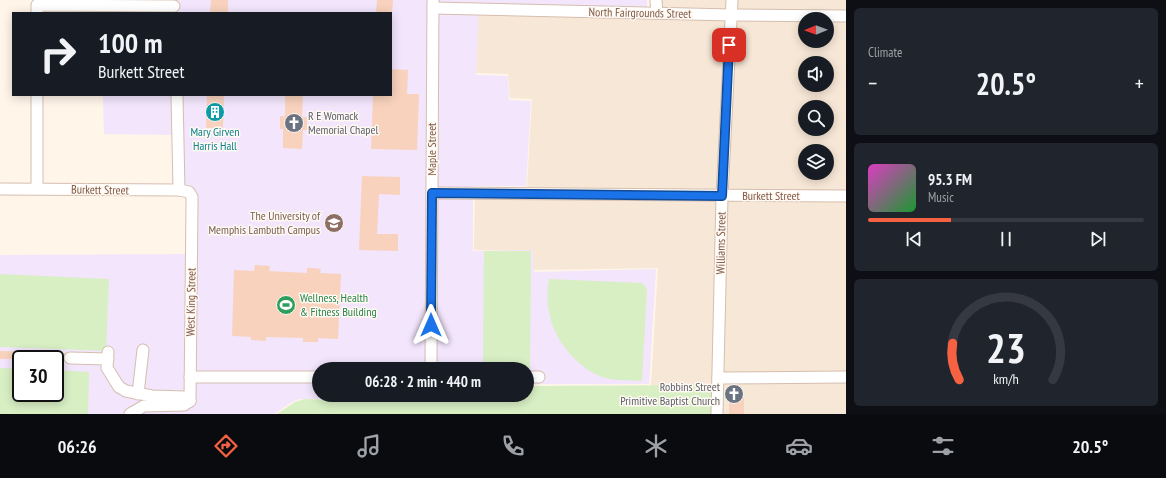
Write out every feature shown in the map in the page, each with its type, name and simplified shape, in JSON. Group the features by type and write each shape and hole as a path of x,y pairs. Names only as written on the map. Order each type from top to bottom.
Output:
{"street":[{"path":"656,0 657,13"},
{"name":"Williams Street","path":"717,414 722,196 732,0"},
{"name":"North Fairgrounds Street","path":"433,4 521,5 657,13 846,16"},
{"name":"Maple Street","path":"431,362 433,4"},
{"path":"37,9 174,6"},
{"path":"37,96 38,189"},
{"path":"177,96 179,190"},
{"name":"Burkett Street","path":"0,189 179,190"},
{"name":"West King Street","path":"154,401 184,397 190,401 192,197 189,192 179,190"},
{"name":"Burkett Street","path":"432,193 846,196"},
{"path":"138,394 143,350"},
{"path":"70,358 108,355 108,371 119,387 154,401"},
{"path":"190,377 312,377"},
{"path":"534,377 539,377"},
{"path":"718,378 846,377"},
{"path":"130,414 154,401"}],"shaded area":[{"name":"The University of Memphis Lambuth Campus","path":"177,0 647,0 647,7 523,9 479,7 476,75 508,76 509,100 531,101 526,186 473,186 473,251 533,250 534,272 656,269 649,384 534,384 534,362 312,362 312,399 300,399 292,402 274,414 0,414 0,255 194,254 194,197 181,188 180,135 104,134 103,96 392,96 392,12 177,12"},
{"path":"662,0 846,0 846,414 719,414 651,385 658,268 531,270 531,251 474,250 475,188 527,187 532,99 510,98 508,74 476,73 478,12 662,16"}],"green space":[{"path":"484,251 531,251 530,362 483,362"},
{"path":"0,274 109,279 106,351 0,347"},
{"path":"549,279 642,283 647,289 642,381 617,380 602,377 593,373 576,360 562,344 550,316 548,306"},
{"path":"0,368 12,369 12,402 64,402 64,371 89,372 88,414 0,414"},
{"path":"714,385 712,414 277,414 295,402 305,399 312,399 312,402 534,402 534,386"}],"building":[{"path":"211,0 228,0 228,12 210,12"},
{"path":"377,0 393,0 392,13 376,12"},
{"path":"392,69 408,70 407,94 419,94 417,150 371,149 373,96 392,96"},
{"name":"Mary Girven Harris Hall","path":"207,96 224,96 223,128 206,128"},
{"name":"R E Womack Memorial Chapel","path":"285,96 303,96 302,117 307,117 307,130 303,130 302,149 283,148 283,129 280,129 280,116 285,116"},
{"path":"362,176 400,177 400,195 379,194 377,234 398,234 398,251 359,250"},
{"name":"Wellness, Health & Fitness Building","path":"255,265 270,266 269,271 307,273 307,268 313,268 321,269 320,273 341,274 338,339 318,338 318,342 303,342 303,338 266,337 266,341 251,340 251,337 232,336 234,270 254,271"},
{"path":"0,351 12,351 12,359 0,359"},
{"path":"729,398 744,398 744,414 729,414"}],"place":[{"name":"Mary Girven Harris Hall","path":"215,112"},
{"name":"R E Womack Memorial Chapel","path":"294,123"},
{"name":"The University of Memphis Lambuth Campus","path":"334,223"},
{"name":"Wellness, Health & Fitness Building","path":"286,305"},
{"name":"Robbins Street Primitive Baptist Church","path":"734,394"}],"route":[{"path":"431,325 432,193 722,196 729,45"}]}
